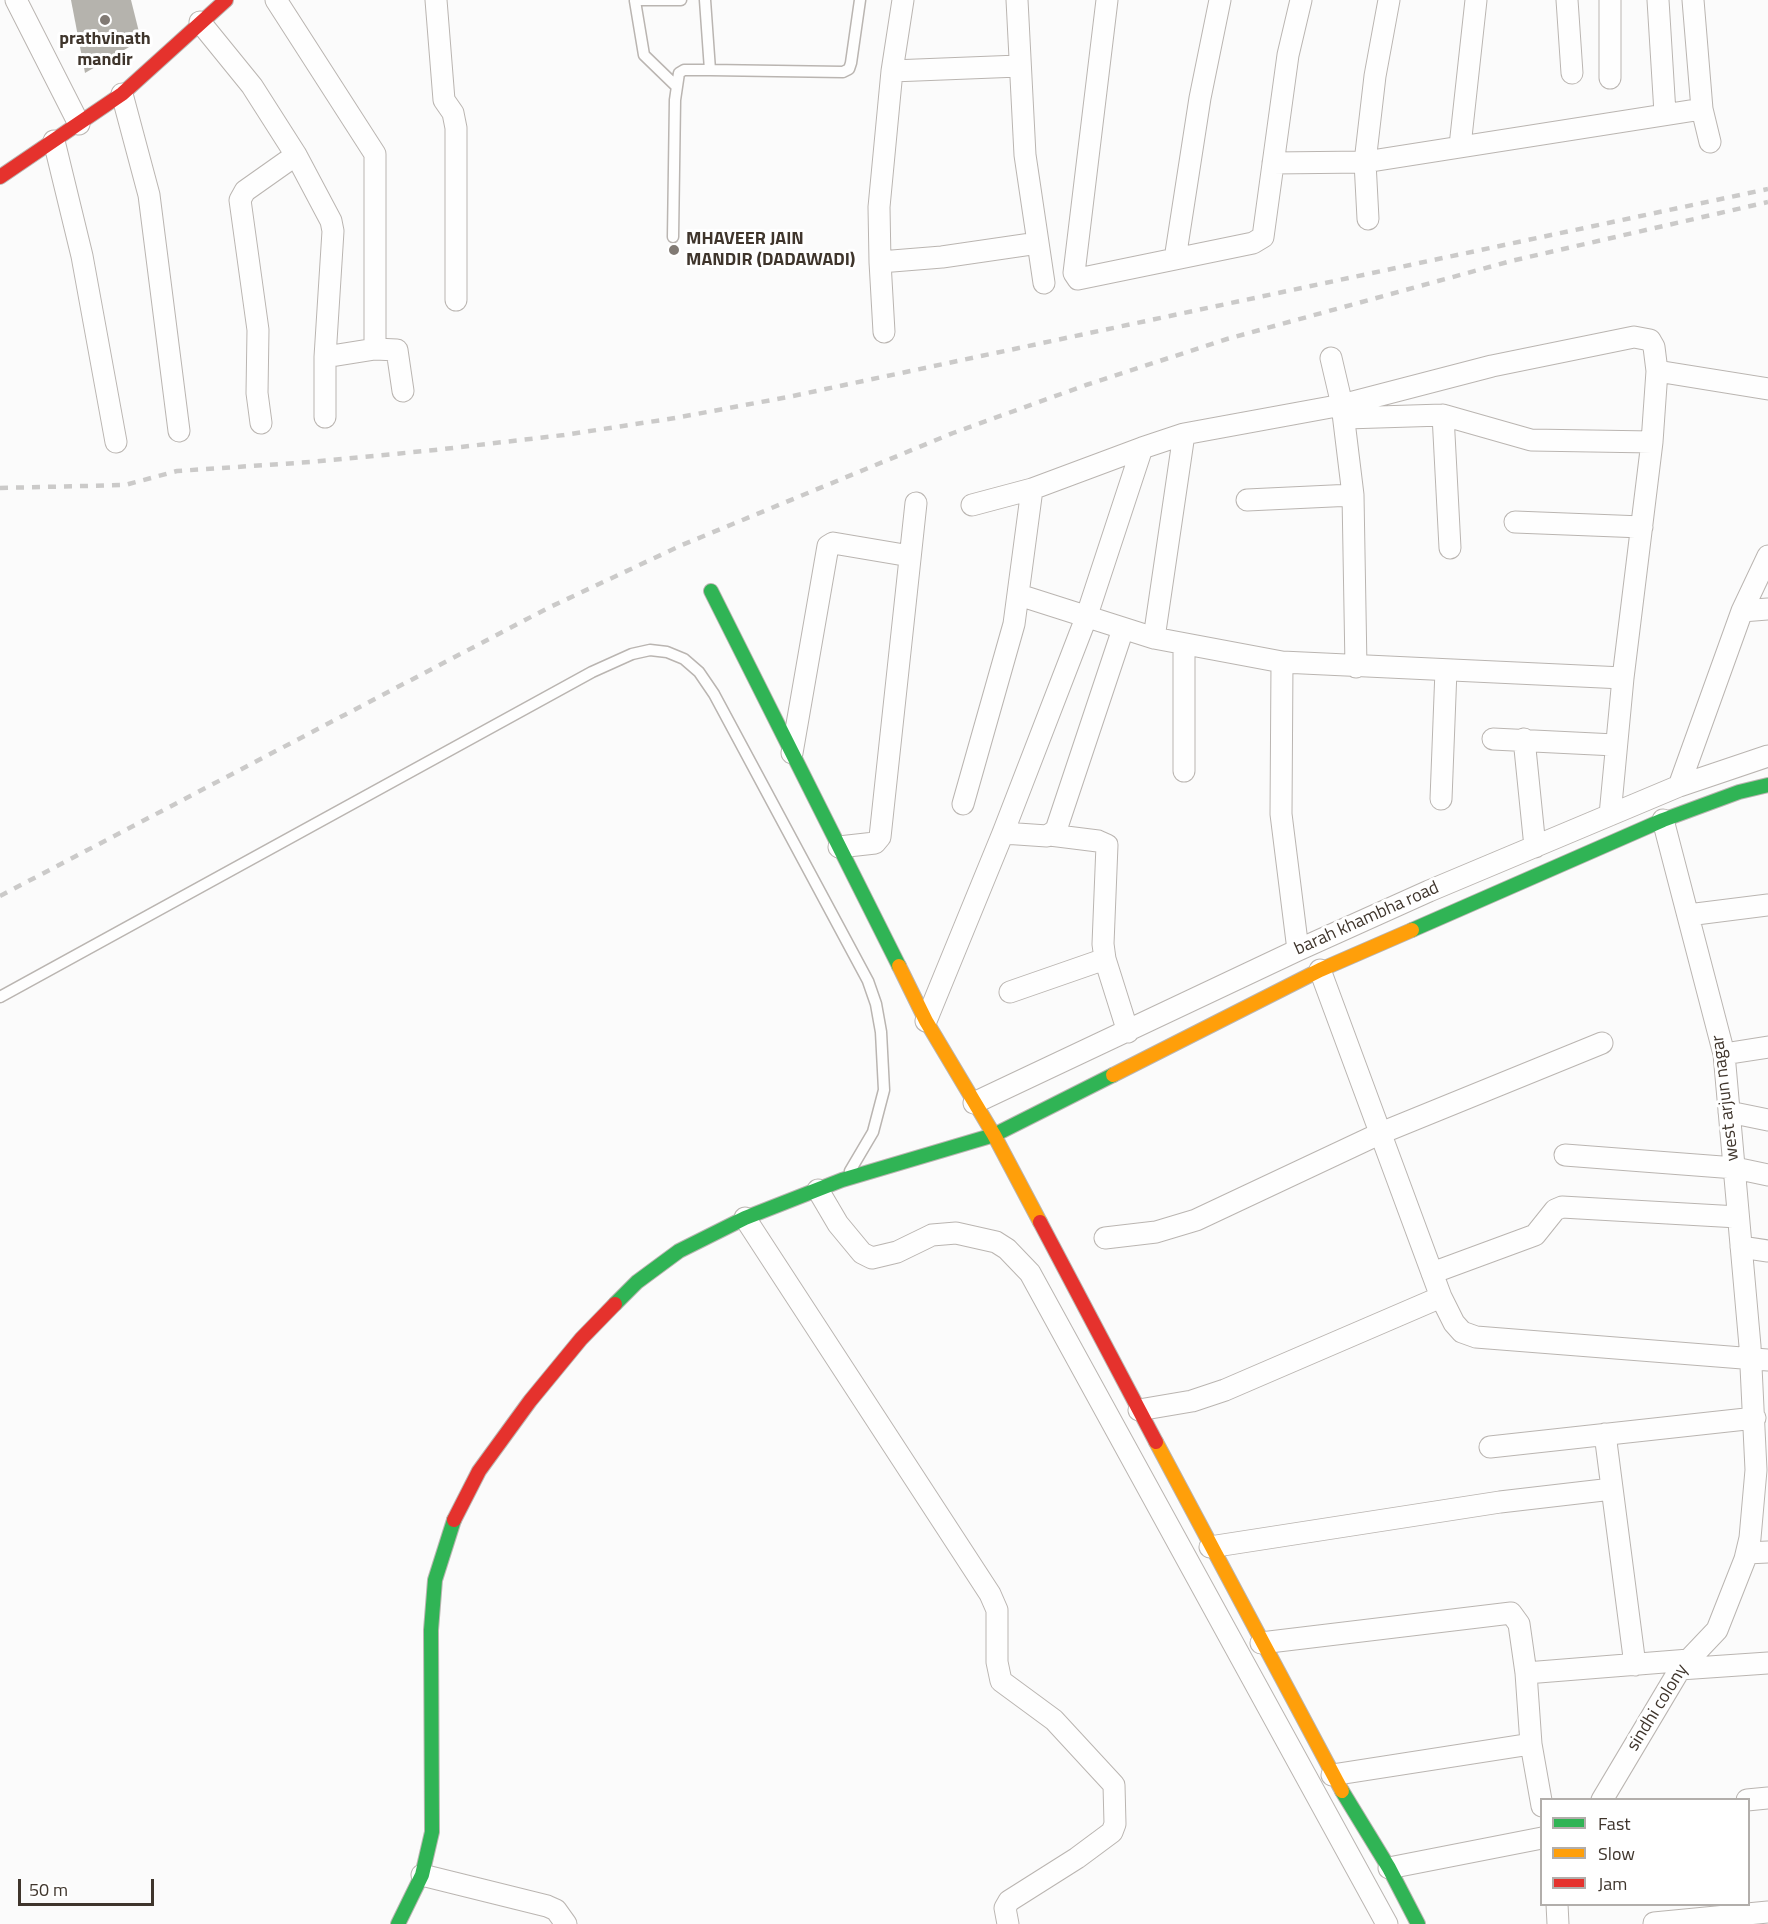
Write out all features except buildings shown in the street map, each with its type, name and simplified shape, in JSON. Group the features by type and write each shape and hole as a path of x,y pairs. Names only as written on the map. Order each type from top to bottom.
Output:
{"street":[{"path":"16,0 79,124"},
{"path":"276,0 375,154 375,349"},
{"path":"436,0 444,100 453,113 456,128 456,300"},
{"path":"884,332 879,207 892,71 903,0"},
{"path":"1017,0 1025,155 1044,283"},
{"path":"1107,0 1074,273 1078,279 1253,243 1263,237 1288,55 1301,0"},
{"path":"1175,259 1200,98 1220,0"},
{"path":"1368,219 1365,162 1375,76 1389,0"},
{"path":"1460,146 1476,0"},
{"path":"1567,0 1572,73"},
{"path":"1610,0 1610,78"},
{"path":"1658,0 1665,113"},
{"path":"1693,0 1702,109 1710,142"},
{"path":"0,177 122,94 224,1"},
{"path":"200,22 252,86 296,155 331,221 333,231 325,417"},
{"path":"892,71 1019,66"},
{"path":"122,94 149,195 179,431"},
{"path":"1273,163 1365,162 1702,109"},
{"path":"54,141 82,256 116,442"},
{"path":"261,423 257,393 258,330 240,200 245,191 296,155"},
{"path":"880,262 942,257 1038,243"},
{"path":"972,505 1032,489 1142,448 1184,435 1344,412 1492,366 1634,337 1650,340 1654,347 1657,371 1652,442 1615,744 1610,815"},
{"path":"326,357 375,349 398,350 403,391"},
{"path":"1331,358 1344,412 1353,495 1356,667"},
{"path":"1657,371 1744,387 1768,389"},
{"path":"1344,412 1443,416 1531,440 1652,442"},
{"path":"1443,416 1450,548"},
{"path":"1154,638 1184,435"},
{"path":"927,1021 1086,618 1142,448"},
{"path":"963,804 1014,624 1032,489"},
{"path":"1247,500 1353,495"},
{"path":"839,847 875,843 880,837 916,503"},
{"path":"1515,522 1642,527"},
{"path":"792,753 828,546 833,543 910,556"},
{"path":"1679,786 1742,611 1768,556"},
{"path":"711,591 927,1021 994,1134 1261,1643 1332,1775 1389,1868 1418,1924"},
{"path":"1019,595 1154,638 1282,662 1623,678"},
{"path":"1742,611 1768,609"},
{"path":"1050,835 1056,830 1123,629"},
{"path":"1184,644 1184,771"},
{"path":"1282,662 1281,814 1298,950"},
{"path":"1441,799 1446,670"},
{"path":"1493,739 1615,744"},
{"path":"1524,739 1535,847"},
{"name":"barah khambha road","path":"974,1103 1298,950 1679,786 1768,756"},
{"name":"barah khambha road","path":"398,1924 422,1875 432,1832 431,1630 435,1580 452,1525 479,1471 530,1401 581,1339 656,1266 679,1251 745,1218 842,1180 994,1134 1320,970 1663,820 1739,792 1768,785"},
{"name":"west arjun nagar","path":"1663,820 1724,1054 1741,1247 1756,1355 1755,1418"},
{"path":"1003,832 1050,835 1098,841 1107,845 1103,944 1105,959 1128,1032"},
{"path":"1688,915 1768,905"},
{"path":"1010,992 1105,959"},
{"path":"1320,970 1441,1298 1454,1323 1462,1332 1476,1337 1756,1355"},
{"path":"1106,1238 1156,1232 1196,1220 1381,1133 1602,1043"},
{"path":"1724,1054 1768,1047"},
{"path":"1729,1112 1768,1120"},
{"path":"1565,1155 1735,1168 1768,1175"},
{"path":"818,1190 838,1224 855,1245 872,1258 897,1252 932,1235 956,1233 981,1237 1007,1249 1030,1273 1386,1924"},
{"path":"1432,1273 1535,1235 1555,1210 1562,1207 1738,1217"},
{"path":"745,1218 990,1594 997,1610 998,1662 1001,1681 1054,1720 1114,1785 1116,1824 1112,1832 1077,1858 1009,1901 1005,1908 1008,1924"},
{"path":"1741,1247 1768,1251"},
{"path":"1139,1410 1192,1401 1225,1390 1441,1298"},
{"path":"1490,1447 1755,1418"},
{"name":"sindhi colony","path":"1607,1792 1684,1664 1717,1630 1749,1545 1756,1470 1755,1418"},
{"path":"1605,1434 1635,1665"},
{"path":"1210,1547 1500,1502 1612,1489"},
{"path":"1749,1545 1768,1552"},
{"path":"1261,1643 1511,1613 1519,1624 1526,1673 1531,1744 1541,1798"},
{"path":"1526,1673 1635,1665 1768,1663"},
{"path":"1332,1775 1531,1744"},
{"path":"1750,1800 1768,1798"},
{"path":"1389,1868 1540,1838"},
{"path":"422,1875 547,1906 556,1910 566,1924"},
{"path":"1557,1906 1558,1924"},
{"path":"1654,1923 1768,1912"}],"lane":[{"path":"676,86 645,55 635,1 681,0"},
{"path":"705,0 710,69"},
{"path":"673,237 677,76 684,70 710,69 843,72 849,69 860,0"},
{"path":"0,997 592,672 632,654 650,651 667,652 684,659 699,672 714,694 868,981 876,1004 881,1032 884,1090 873,1132 842,1180"}],"railway":[{"path":"0,488 125,485 177,471 311,462 435,450 564,435 675,418 788,397 1768,189"},
{"path":"0,896 548,608 682,545 953,433 1086,385 1227,339 1511,261 1768,202"}],"traffic: fast":[{"path":"711,591 899,966"},
{"path":"1412,930 1663,820 1739,792 1768,785"},
{"path":"615,1304 637,1282 679,1251 745,1218 842,1180 994,1135 1113,1075"},
{"path":"398,1924 422,1875 432,1832 431,1630 435,1580 454,1520"},
{"path":"1342,1791 1389,1868 1418,1924"}],"traffic: slow":[{"path":"1113,1075 1320,970 1412,930"},
{"path":"899,966 926,1021 994,1135 1040,1222"},
{"path":"1156,1442 1342,1791"}],"traffic: jam":[{"path":"0,177 122,94 226,0"},
{"path":"1040,1222 1156,1442"},
{"path":"454,1520 479,1471 530,1401 581,1339 615,1304"}],"place":[{"name":"prathvinath mandir","path":"105,20"},
{"name":"MHAVEER JAIN MANDIR (DADAWADI)","path":"674,250"}]}
